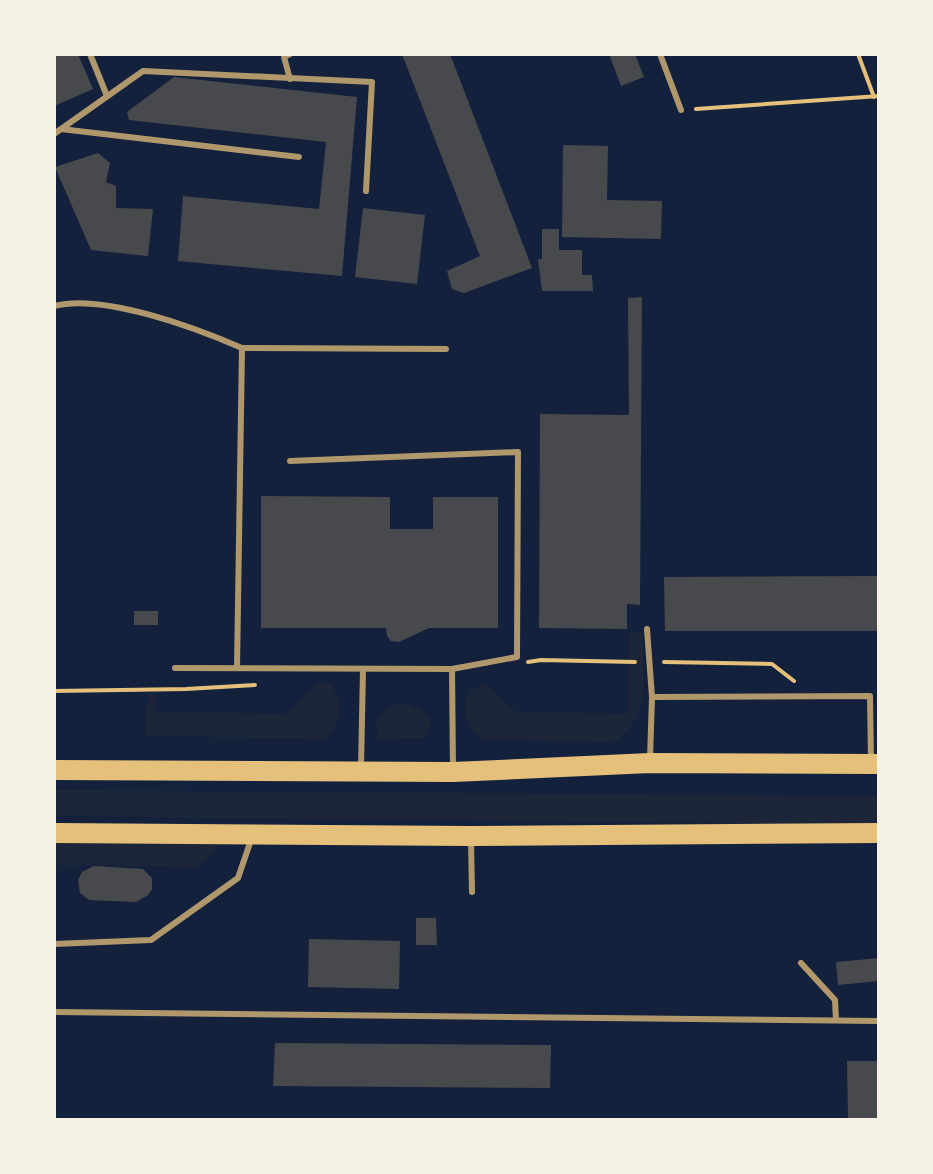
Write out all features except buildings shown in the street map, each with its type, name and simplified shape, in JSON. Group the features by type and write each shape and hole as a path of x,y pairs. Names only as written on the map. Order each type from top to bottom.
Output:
{"main road":[{"path":"54,770 453,772 650,763 875,764"},
{"path":"54,833 471,836 879,833"}],"lane":[{"path":"90,54 107,96"},
{"path":"290,54 284,57 290,79"},
{"path":"660,54 681,110"},
{"path":"54,134 143,71 372,82 366,191"},
{"path":"61,129 299,157"},
{"path":"54,306 68,302 104,306 191,326 242,348 446,349"},
{"path":"237,668 242,348"},
{"path":"175,668 452,669 517,657 518,452 290,461"},
{"path":"647,629 652,697 650,763"},
{"path":"361,772 363,669"},
{"path":"452,669 453,772"},
{"path":"870,696 875,764"},
{"path":"652,697 879,696"},
{"path":"54,944 151,940 238,878 252,835"},
{"path":"471,836 472,892"},
{"path":"801,963 835,1000 836,1020"},
{"path":"54,1012 879,1021"}],"path":[{"path":"681,110 877,97 858,54"}],"shaded area":[{"path":"642,632 640,708 626,733 613,742 484,740 470,726 466,718 466,701 477,688 487,684 514,711 628,714 629,633"},
{"path":"319,683 329,683 339,705 334,728 323,739 145,736 148,693 155,692 156,711 285,714"},
{"path":"398,703 409,704 429,715 430,729 426,738 378,739 376,721 385,710"},
{"path":"54,790 879,796 879,825 54,816"},
{"path":"54,843 219,844 216,852 196,867 54,865"}]}
